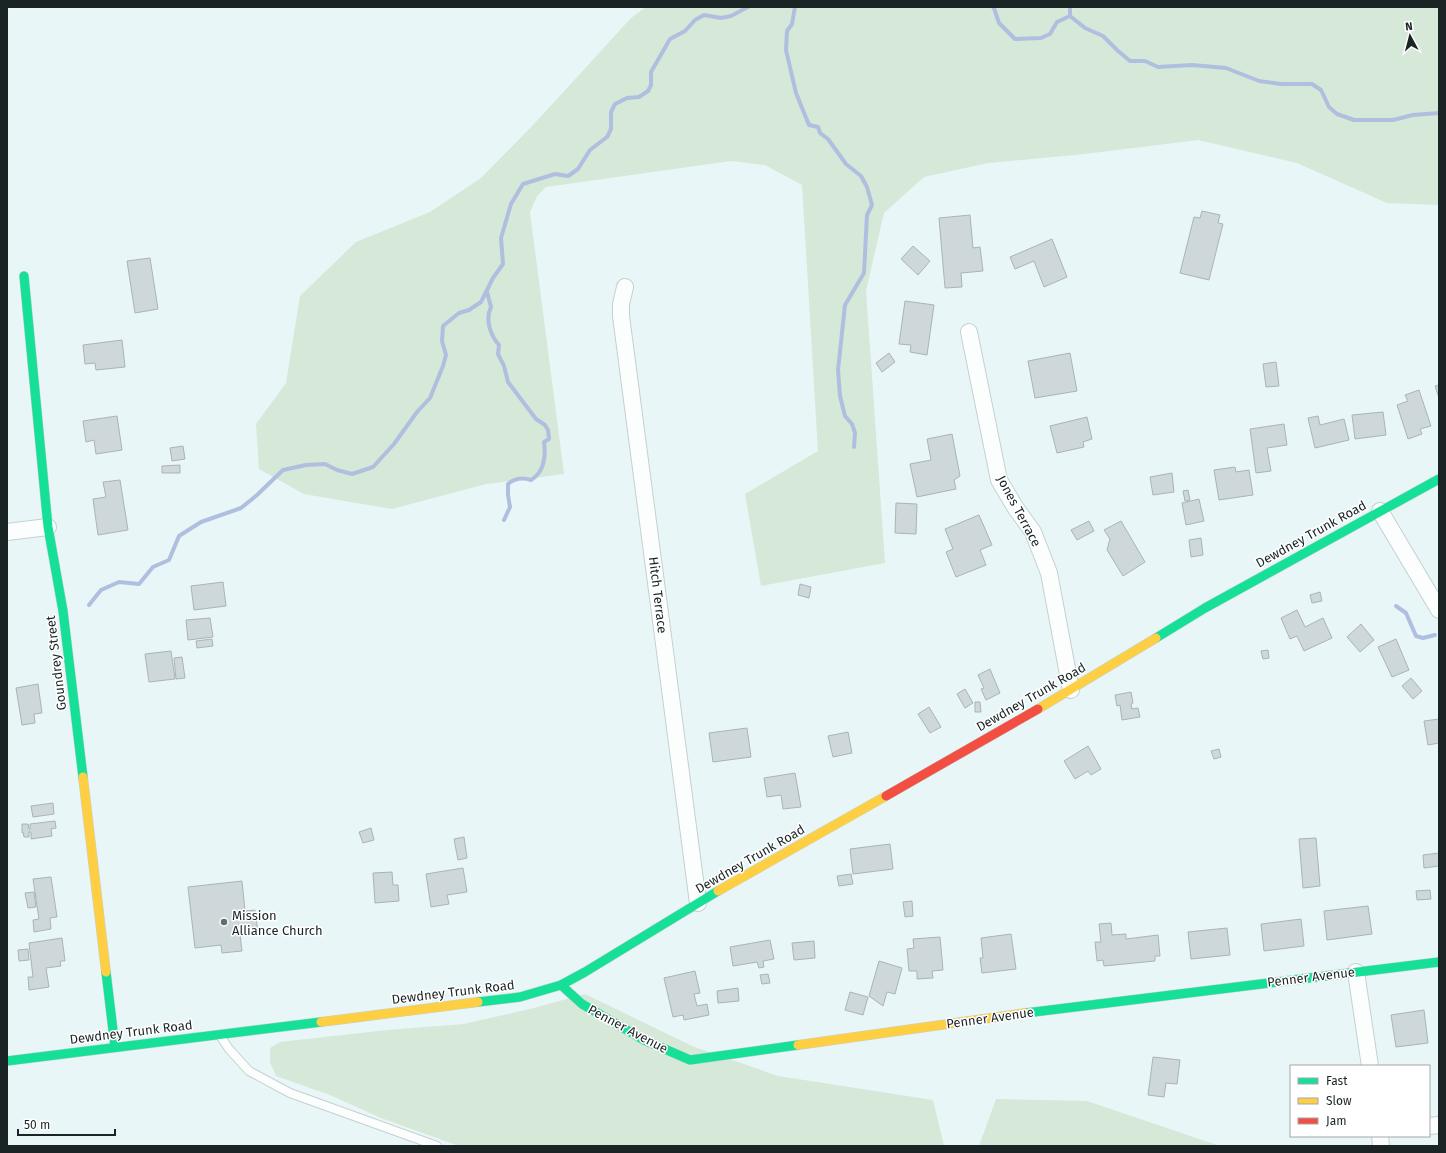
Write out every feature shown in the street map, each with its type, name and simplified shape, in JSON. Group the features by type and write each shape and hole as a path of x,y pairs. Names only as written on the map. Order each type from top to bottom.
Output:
{"street":[{"name":"Goundrey Street","path":"24,276 48,527 63,611 115,1047"},
{"name":"Hitch Terrace","path":"625,286 621,304 621,316 698,903"},
{"name":"Jones Terrace","path":"969,332 999,480 1015,507 1034,532 1049,573 1071,690"},
{"name":"Dewdney Trunk Road","path":"7,1060 520,997 561,985 698,903 1071,690 1205,608 1439,479"},
{"path":"1380,511 1439,610"},
{"path":"7,532 48,527"},
{"name":"Penner Avenue","path":"561,985 582,1004 644,1040 690,1060 1050,1010 1439,962"},
{"path":"1356,972 1370,1065"}],"lane":[{"path":"219,1034 229,1049 249,1071 290,1092 437,1146"}],"green space":[{"path":"646,7 1439,7 1439,205 1387,203 1297,163 1198,140 1085,154 988,163 924,177 884,213 866,291 885,563 761,586 745,494 818,451 802,185 765,165 731,161 546,187 537,196 530,212 564,474 486,484 392,509 304,494 259,469 256,424 286,383 300,296 356,242 430,212 481,178 535,123 631,18"},
{"path":"585,994 692,1046 778,1076 933,1100 944,1146 459,1146 381,1118 330,1095 276,1076 270,1062 270,1048 280,1042 387,1030 464,1024 534,1008"},
{"path":"996,1099 1087,1101 1220,1146 979,1146"}],"building":[{"path":"1202,211 1220,215 1218,223 1223,224 1209,280 1180,273 1194,217 1200,218"},
{"path":"970,215 973,248 980,247 983,271 961,273 962,287 945,288 939,218"},
{"path":"1052,239 1067,277 1044,287 1034,261 1015,269 1010,257"},
{"path":"913,246 930,261 918,275 901,259"},
{"path":"150,258 158,309 135,313 127,261"},
{"path":"905,301 934,305 927,355 910,352 911,345 899,344"},
{"path":"122,340 125,367 96,370 95,363 85,364 83,345"},
{"path":"889,353 895,362 882,372 876,363"},
{"path":"1070,353 1077,391 1035,398 1028,361"},
{"path":"1276,362 1279,386 1266,387 1263,364"},
{"path":"1439,385 1439,398 1435,386"},
{"path":"1419,390 1431,426 1420,429 1422,434 1408,439 1397,405 1408,401 1405,395"},
{"path":"1383,412 1386,435 1355,439 1352,415"},
{"path":"117,416 122,450 96,454 94,440 86,442 83,421"},
{"path":"1318,416 1320,425 1344,419 1349,440 1315,448 1308,418"},
{"path":"1087,417 1092,439 1083,442 1084,447 1057,453 1050,426"},
{"path":"1284,424 1287,445 1267,448 1271,471 1256,473 1250,429"},
{"path":"952,434 960,476 954,480 956,489 917,497 910,464 931,460 927,439"},
{"path":"183,446 185,459 172,461 170,448"},
{"path":"180,465 180,473 162,473 162,466"},
{"path":"1235,467 1236,472 1249,470 1253,495 1219,500 1214,470"},
{"path":"1172,473 1174,492 1153,495 1150,477"},
{"path":"120,480 128,530 98,535 93,499 106,497 103,482"},
{"path":"1188,490 1190,500 1185,501 1183,491"},
{"path":"1199,499 1204,521 1186,525 1182,503"},
{"path":"896,503 917,504 916,534 895,533"},
{"path":"979,515 992,545 980,550 986,565 956,577 946,552 953,549 945,529"},
{"path":"1089,521 1094,531 1077,540 1071,530"},
{"path":"1121,521 1145,562 1123,576 1107,550 1110,539 1104,530"},
{"path":"1201,538 1203,555 1191,557 1189,540"},
{"path":"223,582 226,606 194,610 191,586"},
{"path":"800,584 811,587 809,598 798,595"},
{"path":"1320,592 1322,601 1312,603 1310,595"},
{"path":"1297,610 1305,627 1323,618 1332,638 1304,651 1297,636 1290,639 1281,618"},
{"path":"210,618 213,637 188,640 186,620"},
{"path":"1361,624 1374,640 1360,652 1347,637"},
{"path":"212,639 213,646 197,648 196,641"},
{"path":"1396,639 1409,670 1392,677 1378,647"},
{"path":"1268,650 1269,658 1263,659 1261,651"},
{"path":"171,651 175,679 149,682 145,654"},
{"path":"182,657 185,678 176,679 174,658"},
{"path":"990,669 1000,693 986,700 981,689 984,688 978,675"},
{"path":"1411,678 1422,691 1413,699 1402,686"},
{"path":"38,684 42,713 34,714 35,723 22,725 16,688"},
{"path":"965,689 973,703 965,708 957,694"},
{"path":"1131,692 1133,703 1131,704 1132,709 1138,708 1140,717 1122,720 1120,705 1117,706 1115,695"},
{"path":"975,702 980,702 981,712 975,712"},
{"path":"929,707 941,727 930,733 918,714"},
{"path":"1439,719 1439,743 1428,745 1424,721"},
{"path":"747,728 751,757 713,762 709,733"},
{"path":"848,732 852,753 833,757 828,736"},
{"path":"1088,746 1101,769 1091,775 1088,771 1075,779 1064,761"},
{"path":"1219,749 1221,757 1214,759 1211,751"},
{"path":"795,773 801,807 783,809 781,795 767,797 764,778"},
{"path":"53,803 54,814 33,817 31,806"},
{"path":"55,821 56,828 51,829 52,836 31,839 31,832 29,832 29,837 24,837 23,832 22,833 22,824 28,824 30,829 30,824"},
{"path":"371,828 374,840 363,843 359,832"},
{"path":"464,837 467,858 458,860 454,839"},
{"path":"1316,838 1320,886 1303,888 1299,839"},
{"path":"890,844 893,869 853,874 850,849"},
{"path":"1439,853 1439,866 1424,868 1423,855"},
{"path":"463,868 467,892 447,895 449,904 431,907 426,874"},
{"path":"392,872 393,885 398,885 399,901 375,903 373,873"},
{"path":"851,874 853,884 839,886 837,876"},
{"path":"51,877 57,917 50,918 51,929 34,932 33,920 39,919 33,879"},
{"name":"Mission Alliance Church","path":"242,881 245,911 255,910 258,933 240,935 242,951 222,953 221,945 195,948 188,887"},
{"path":"1430,890 1431,899 1417,900 1416,891"},
{"path":"34,892 36,907 28,908 25,893"},
{"path":"912,901 913,916 905,917 903,902"},
{"path":"1368,906 1372,934 1327,940 1324,911"},
{"path":"1301,919 1304,946 1264,951 1261,924"},
{"path":"1111,923 1112,935 1126,934 1126,939 1158,935 1160,956 1155,956 1155,961 1104,966 1103,960 1097,961 1095,942 1101,942 1099,924"},
{"path":"1227,928 1230,955 1191,959 1188,932"},
{"path":"1011,934 1016,969 982,973 980,958 983,958 981,938"},
{"path":"940,937 943,970 932,971 933,978 917,979 917,971 909,971 907,949 914,948 913,939"},
{"path":"62,938 65,961 60,961 61,966 46,968 49,987 29,990 28,977 33,977 29,943"},
{"path":"770,940 774,959 763,961 764,967 759,968 757,962 733,966 730,947"},
{"path":"814,941 815,958 794,960 792,943"},
{"path":"28,949 29,960 19,961 18,950"},
{"path":"879,961 902,968 895,994 887,992 883,1006 869,996"},
{"path":"695,971 700,993 694,994 697,1006 707,1004 709,1015 684,1020 683,1015 673,1017 664,978"},
{"path":"768,974 770,983 762,984 760,975"},
{"path":"738,988 739,1001 718,1003 717,991"},
{"path":"850,992 868,997 863,1015 845,1010"},
{"path":"1424,1010 1428,1043 1396,1047 1391,1015"},
{"path":"1153,1057 1180,1060 1177,1084 1166,1083 1164,1097 1148,1095"}],"waterway":[{"path":"89,605 101,590 119,582 139,584 153,567 169,560 179,536 201,522 241,508 283,470 306,465 325,464 337,470 352,474 373,467 394,444 417,412 430,398 446,355 442,341 443,326 459,313 469,310 481,302 493,278 503,264 501,238 511,204 523,184 555,174 568,176 578,169 590,150 607,137 611,129 611,112 615,104 627,98 639,97 648,91 651,85 651,72 670,39 685,31 695,20 704,15 721,18 731,16 748,7"},
{"path":"795,7 792,24 787,31 786,50 796,93 809,125 818,127 820,133 828,139 846,164 861,176 867,187 872,205 867,215 864,273 845,305 838,370 840,396 845,416 852,424 855,433 854,447"},
{"path":"993,7 999,23 1015,39 1041,38 1050,34 1057,22 1070,16"},
{"path":"1070,7 1070,16 1085,28 1103,36 1130,61 1145,61 1158,67 1192,65 1226,68 1259,81 1281,84 1312,84 1321,90 1329,107 1337,114 1354,120 1393,120 1413,115 1439,113"},
{"path":"487,292 491,307 488,317 489,327 493,337 499,345 498,354 504,366 508,382 536,419 545,425 548,430 549,439 544,442 545,453 543,464 539,473 531,480 522,478 516,479 508,484 510,507 504,520"},
{"path":"1396,606 1406,613 1416,636 1423,638 1435,635"}],"traffic: fast":[{"path":"24,276 48,527 63,611 83,777"},
{"path":"1156,638 1205,608 1439,479"},
{"path":"478,1002 520,997 561,985 718,891"},
{"path":"1026,1013 1439,962"},
{"path":"106,972 115,1047"},
{"path":"561,985 582,1004 644,1040 690,1060 798,1045"},
{"path":"7,1061 321,1022"}],"traffic: slow":[{"path":"1038,709 1156,638"},
{"path":"83,777 106,972"},
{"path":"718,891 886,796"},
{"path":"321,1022 478,1002"},
{"path":"798,1045 1026,1013"}],"traffic: jam":[{"path":"886,796 1038,709"}],"place":[{"name":"Mission Alliance Church","path":"224,922"}]}
